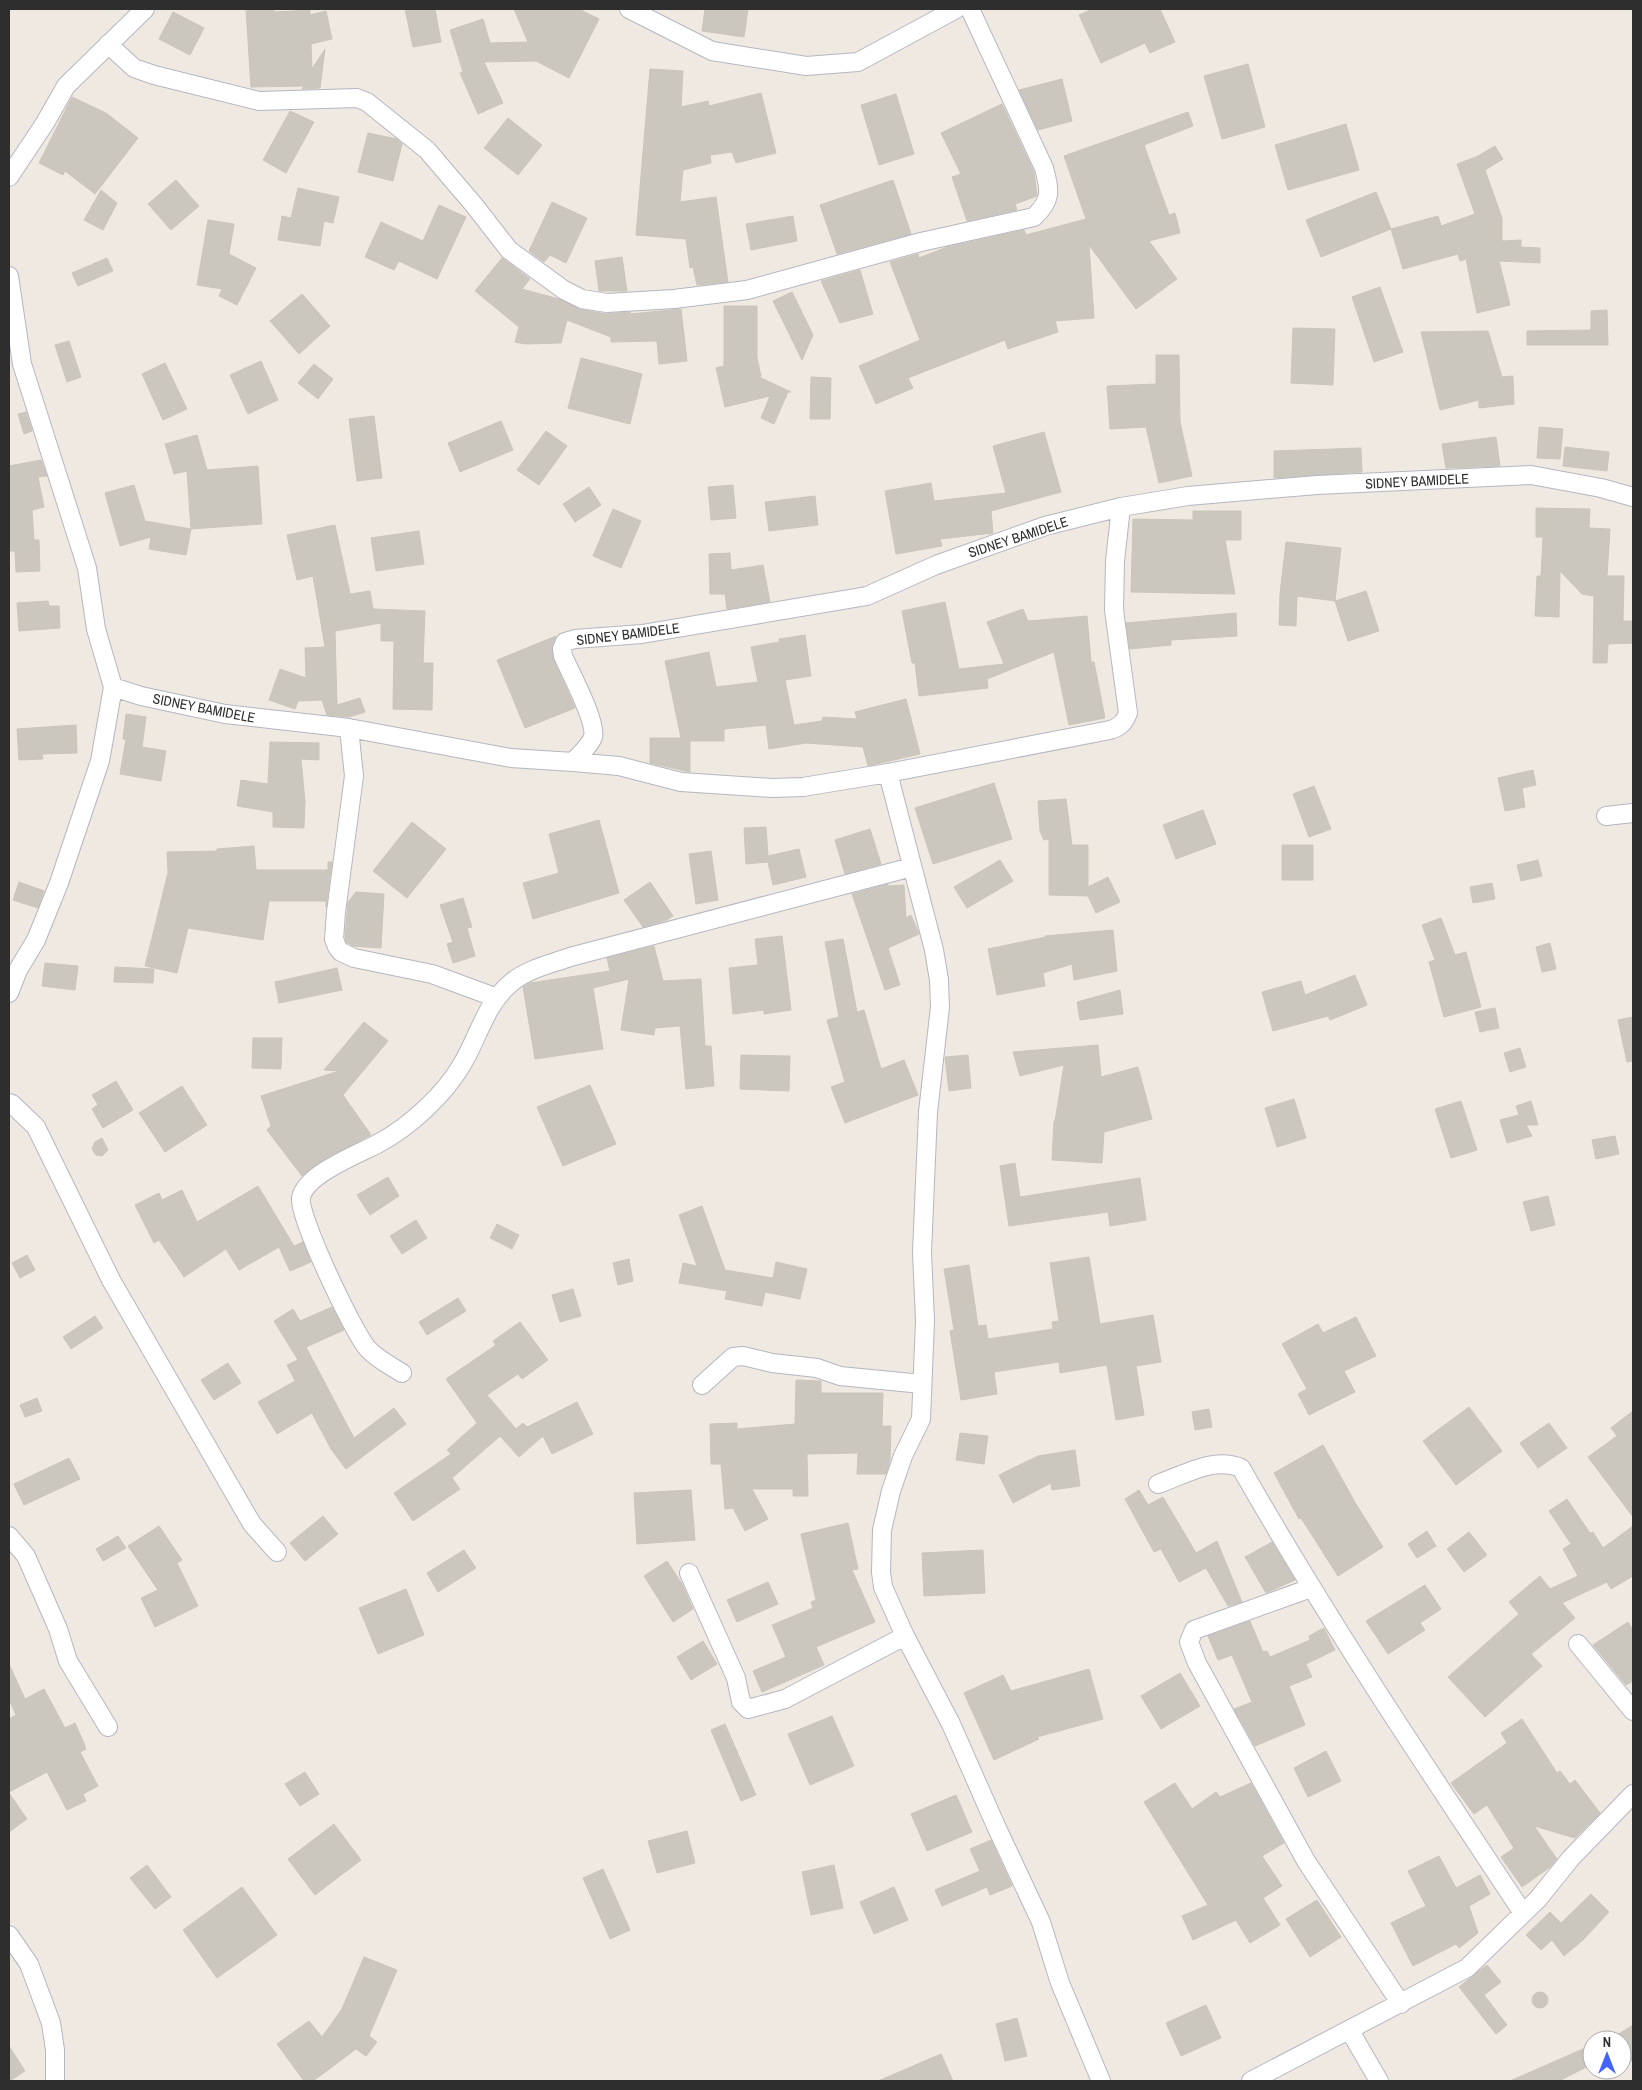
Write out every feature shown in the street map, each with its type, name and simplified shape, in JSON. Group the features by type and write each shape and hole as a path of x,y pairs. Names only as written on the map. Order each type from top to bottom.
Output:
{"street":[{"path":"11,165 45,123 66,86 145,9"},
{"path":"629,9 712,51 806,66 858,62 956,9"},
{"path":"108,44 134,68 147,73 259,101 357,98 368,102 427,150 509,250 564,290 582,299 607,303 674,299 747,290 921,242 1034,218 1046,206 1050,188 1044,168 970,9"},
{"path":"9,276 22,364 87,568 96,629 113,687 100,761 59,883 36,940 18,970 9,993"},
{"name":"SIDNEY BAMIDELE","path":"113,687 141,696 225,714 349,728 511,758 573,762 588,745 593,736 593,728 584,700 563,656 562,649 565,642 575,639 642,634 868,596 936,565 1045,526 1121,508 1188,496 1317,485 1531,475 1600,488 1633,497"},
{"path":"573,762 619,766 681,782 772,788 803,787 888,773 1119,727 1124,722 1128,713 1114,610 1115,561 1121,508"},
{"path":"349,728 354,776 336,912 334,939 337,947 341,952 354,958 432,974 497,998"},
{"path":"888,773 934,950 939,980 940,1007 928,1112 922,1252 925,1321 921,1419 903,1456 882,1530 881,1572 883,1587 905,1636 951,1724 1041,1922 1063,1991 1101,2081"},
{"path":"1606,816 1633,813"},
{"path":"402,1373 367,1348 328,1272 304,1218 301,1198 310,1183 332,1167 395,1135 431,1104 460,1068 497,998 511,983 525,974 570,957 912,866"},
{"path":"9,1104 12,1104 36,1127 81,1222 116,1288 252,1524 277,1552"},
{"path":"702,1384 733,1357 743,1356 772,1363 817,1368 840,1376 922,1384"},
{"path":"1158,1484 1218,1463 1231,1464 1241,1468 1311,1588 1523,1913"},
{"path":"9,1536 26,1556 58,1629 68,1661 108,1727"},
{"path":"689,1573 736,1678 741,1702 748,1709 785,1699 905,1636"},
{"path":"1311,1588 1194,1630 1189,1642 1197,1663 1306,1861 1401,2004"},
{"path":"1578,1644 1633,1711"},
{"path":"1251,2081 1350,2031 1467,1968 1523,1913 1571,1858 1633,1794"},
{"path":"9,1935 29,1964 51,2023 55,2050 55,2081"},
{"path":"1350,2031 1379,2081"}],"building":[{"path":"246,9 274,9 274,12 310,10 310,15 326,11 332,39 311,44 312,69 325,49 320,88 302,89 304,86 251,87"},
{"path":"405,9 435,9 441,42 413,47"},
{"path":"514,9 579,9 599,19 569,78 536,61 484,62 503,103 478,114 460,73 463,72 450,30 483,19 490,43 528,42"},
{"path":"705,9 748,9 744,37 702,31"},
{"path":"1093,9 1160,9 1175,42 1150,53 1145,43 1101,63 1079,15"},
{"path":"173,12 204,28 190,55 159,39"},
{"path":"1248,64 1265,127 1222,139 1204,76"},
{"path":"650,69 683,71 681,107 708,101 709,106 761,93 776,153 736,163 732,152 710,155 711,163 683,170 680,202 716,197 728,282 697,285 693,267 690,268 686,239 636,235"},
{"path":"1062,79 1072,121 1038,130 1019,90"},
{"path":"896,94 914,154 879,165 861,105"},
{"path":"72,97 106,113 138,138 95,194 65,171 63,175 39,163"},
{"path":"1002,104 1034,172 1037,196 1015,204 1017,210 967,221 952,177 961,174 941,133"},
{"path":"290,111 314,122 286,173 263,160"},
{"path":"1188,112 1193,126 1144,145 1169,215 1175,213 1180,233 1149,241 1177,279 1136,309 1089,245 1094,318 1055,321 1058,332 1008,349 1005,340 908,378 913,388 876,404 859,366 920,340 890,262 918,254 919,258 947,247 1024,230 1026,235 1086,219 1064,156"},
{"path":"508,118 542,145 518,175 484,148"},
{"path":"1346,124 1359,170 1288,190 1275,145"},
{"path":"368,133 397,139 402,144 393,181 358,172"},
{"path":"1495,146 1503,159 1485,170 1502,218 1502,241 1521,240 1521,247 1540,248 1540,263 1499,261 1510,305 1477,313 1466,259 1460,261 1458,254 1403,269 1391,229 1438,216 1441,226 1475,214 1457,164 1476,157"},
{"path":"176,180 199,206 171,230 148,204"},
{"path":"893,180 911,234 837,254 820,205"},
{"path":"298,188 339,197 333,223 324,221 320,246 278,240 282,216 291,218"},
{"path":"101,190 117,203 103,230 84,220"},
{"path":"1376,192 1391,229 1321,257 1306,220"},
{"path":"552,202 587,218 566,263 550,255 544,262 529,251"},
{"path":"439,205 466,217 437,279 399,261 394,270 365,257 381,222 423,241"},
{"path":"793,216 797,241 751,250 746,224"},
{"path":"208,220 234,224 229,254 256,268 237,305 219,296 222,289 197,285"},
{"path":"622,257 627,291 599,291 595,261"},
{"path":"107,258 113,271 78,286 72,273"},
{"path":"502,258 530,279 522,289 559,299 580,309 606,314 630,312 630,314 681,309 687,361 659,364 657,341 611,342 611,337 567,320 561,343 525,344 515,342 519,327 475,291"},
{"path":"860,270 873,314 840,323 821,281"},
{"path":"1380,287 1403,352 1374,362 1352,297"},
{"path":"792,292 813,335 802,360 773,301"},
{"path":"302,294 330,326 299,354 270,321"},
{"path":"724,306 757,306 757,358 761,376 759,377 791,392 788,392 774,424 761,418 770,396 725,407 716,368 724,366"},
{"path":"1607,310 1608,345 1527,345 1527,331 1591,330 1591,311"},
{"path":"1293,328 1335,329 1333,385 1291,383"},
{"path":"1488,331 1502,377 1513,376 1514,404 1479,408 1479,400 1440,410 1421,332"},
{"path":"69,341 81,377 67,382 55,345"},
{"path":"1156,355 1179,355 1180,422 1192,476 1159,483 1146,427 1110,429 1107,386 1156,384"},
{"path":"581,358 642,374 630,424 568,408"},
{"path":"261,361 278,400 248,414 230,375"},
{"path":"165,363 187,409 163,420 142,374"},
{"path":"314,364 333,379 318,399 298,383"},
{"path":"811,377 831,378 830,419 810,419"},
{"path":"26,412 32,431 24,434 18,414"},
{"path":"374,416 382,478 357,481 349,419"},
{"path":"501,421 513,450 460,472 448,443"},
{"path":"1539,427 1563,429 1560,459 1537,458"},
{"path":"546,431 567,446 539,485 517,470"},
{"path":"1044,432 1061,492 991,511 993,533 940,539 942,546 896,554 885,491 931,483 934,501 1006,493 993,446"},
{"path":"197,435 207,470 258,466 262,524 191,529 187,471 174,474 165,444"},
{"path":"1496,437 1500,466 1446,468 1442,444"},
{"path":"1565,447 1609,452 1607,471 1563,466"},
{"path":"1361,448 1362,472 1274,478 1274,451"},
{"path":"41,460 47,476 38,477 44,507 32,510 34,540 39,540 40,571 16,572 15,551 9,551 9,466"},
{"path":"134,485 145,521 191,529 186,555 149,549 151,537 120,546 105,493"},
{"path":"733,485 736,518 711,520 708,487"},
{"path":"589,487 601,505 575,522 563,504"},
{"path":"815,496 818,525 769,531 765,502"},
{"path":"1536,508 1590,509 1589,528 1610,529 1607,576 1624,576 1623,621 1633,621 1633,643 1608,644 1607,663 1593,663 1594,596 1582,594 1560,571 1559,617 1535,616 1537,576 1541,576 1543,537 1536,537"},
{"path":"613,509 641,521 621,568 593,556"},
{"path":"1193,511 1241,511 1241,540 1225,540 1235,594 1131,592 1133,519 1193,520"},
{"path":"335,525 350,594 370,591 373,609 425,611 423,663 433,663 432,710 393,709 394,641 381,641 381,623 335,631 337,705 360,698 365,712 349,717 327,715 322,700 298,701 295,709 269,700 280,669 306,678 305,648 325,647 313,576 297,580 287,535"},
{"path":"419,531 424,564 376,571 371,538"},
{"path":"1286,542 1341,548 1335,601 1297,596 1296,626 1279,625 1280,594"},
{"path":"730,553 731,570 763,565 770,602 727,609 725,594 710,594 709,554"},
{"path":"1366,591 1379,631 1348,641 1335,601"},
{"path":"48,601 49,606 59,606 60,628 19,631 17,603"},
{"path":"945,602 959,669 1004,664 987,622 1023,609 1028,621 1087,616 1091,662 1094,662 1105,718 1069,725 1054,652 987,679 988,688 919,696 915,663 912,663 902,611"},
{"path":"1236,613 1237,636 1171,640 1171,645 1130,649 1126,623"},
{"path":"805,635 811,676 785,680 794,725 822,721 823,717 857,719 855,712 906,699 920,754 868,766 863,747 806,743 769,749 766,725 724,729 724,741 690,741 690,772 650,763 650,738 681,738 665,661 709,652 716,687 758,682 751,647 779,642 779,639"},
{"path":"556,636 552,645 553,658 575,708 525,728 497,660"},
{"path":"126,714 146,717 142,747 166,751 161,781 120,774 126,739 123,739"},
{"path":"76,725 77,753 42,754 43,759 19,760 17,729"},
{"path":"270,742 319,743 319,760 301,759 305,801 304,828 273,827 273,812 237,806 241,780 268,784"},
{"path":"1533,770 1536,785 1522,788 1525,807 1505,811 1498,778"},
{"path":"994,783 1012,839 933,864 915,808"},
{"path":"1314,786 1331,829 1309,837 1293,794"},
{"path":"1066,799 1072,845 1088,845 1088,887 1108,877 1120,902 1096,913 1088,896 1049,895 1049,839 1044,840 1040,831 1038,801"},
{"path":"1203,810 1216,844 1176,859 1163,825"},
{"path":"599,820 619,893 533,919 523,883 559,873 549,834"},
{"path":"412,822 446,849 407,898 373,871"},
{"path":"766,827 768,856 799,849 806,877 773,885 768,862 746,864 744,828"},
{"path":"870,829 881,864 845,874 835,840"},
{"path":"1282,845 1313,845 1313,880 1282,880"},
{"path":"254,846 256,870 328,870 328,862 332,862 326,907 326,901 269,901 263,940 188,928 177,973 145,966 168,873 167,852 217,851 217,849"},
{"path":"711,851 718,900 696,904 689,854"},
{"path":"1000,860 1013,881 967,908 954,887"},
{"path":"1538,860 1542,876 1521,881 1517,865"},
{"path":"19,882 44,891 38,908 13,900"},
{"path":"650,882 673,916 667,920 643,927 624,900"},
{"path":"1492,883 1495,899 1473,903 1470,887"},
{"path":"888,884 888,886 904,885 906,918 911,915 919,934 888,948 900,985 885,990 852,894"},
{"path":"356,892 384,894 381,948 353,946 346,942 348,902"},
{"path":"463,898 472,927 467,928 475,956 453,963 447,944 453,942 440,905"},
{"path":"1441,918 1455,955 1466,952 1481,1007 1444,1017 1429,962 1435,960 1422,925"},
{"path":"1113,930 1117,971 1074,980 1072,964 1043,973 1045,986 997,995 988,949 1045,936"},
{"path":"782,936 791,1010 764,1014 764,1010 733,1014 729,968 758,965 755,939"},
{"path":"843,939 857,1012 864,1010 881,1069 904,1060 918,1095 845,1123 831,1087 845,1082 827,1020 839,1017 825,942"},
{"path":"1550,943 1556,969 1542,972 1536,947"},
{"path":"654,946 663,981 701,979 705,1046 711,1046 714,1086 686,1089 680,1026 655,1028 654,1035 621,1030 629,979 593,988 603,1049 535,1059 523,987 530,983 610,971 607,958"},
{"path":"45,963 78,966 75,990 42,986"},
{"path":"115,967 154,969 153,983 114,982"},
{"path":"337,968 342,990 279,1003 275,982"},
{"path":"1355,975 1367,1005 1330,1020 1328,1016 1273,1031 1262,992 1301,981 1305,995"},
{"path":"1120,990 1123,1014 1080,1020 1077,1002"},
{"path":"1495,1008 1499,1028 1480,1032 1475,1012"},
{"path":"1633,1017 1633,1061 1627,1062 1618,1020"},
{"path":"364,1022 388,1041 343,1095 371,1135 328,1157 302,1176 267,1130 271,1126 261,1096 339,1071 324,1070"},
{"path":"253,1038 282,1038 281,1069 252,1068"},
{"path":"1098,1045 1101,1077 1138,1067 1152,1119 1104,1132 1102,1163 1052,1160 1054,1121 1064,1065 1020,1076 1013,1052"},
{"path":"1520,1048 1526,1067 1510,1072 1504,1053"},
{"path":"741,1055 790,1056 789,1091 740,1089"},
{"path":"968,1055 971,1088 949,1091 945,1057"},
{"path":"116,1081 133,1110 103,1128 92,1109 98,1105 92,1095"},
{"path":"590,1085 616,1144 563,1166 537,1107"},
{"path":"182,1086 207,1125 165,1152 139,1113"},
{"path":"1294,1099 1306,1138 1277,1147 1265,1108"},
{"path":"1461,1101 1477,1150 1451,1158 1435,1109"},
{"path":"1531,1101 1538,1125 1526,1125 1532,1136 1507,1143 1500,1120 1519,1115 1516,1106"},
{"path":"1615,1136 1619,1154 1596,1159 1592,1140"},
{"path":"102,1138 108,1150 102,1156 96,1155 92,1149 95,1142"},
{"path":"1015,1163 1020,1197 1140,1178 1146,1220 1110,1226 1108,1212 1009,1226 1000,1166"},
{"path":"388,1177 399,1196 370,1215 357,1195"},
{"path":"258,1186 294,1246 303,1242 311,1262 290,1271 279,1247 239,1270 226,1249 184,1277 159,1240 154,1243 135,1205 159,1193 162,1200 182,1190 197,1222"},
{"path":"1548,1196 1555,1225 1531,1231 1523,1202"},
{"path":"702,1206 725,1270 773,1278 776,1262 807,1269 800,1299 765,1292 762,1306 725,1299 727,1291 679,1283 683,1263 697,1266 679,1215"},
{"path":"416,1220 427,1238 402,1254 390,1236"},
{"path":"497,1224 519,1235 512,1249 490,1238"},
{"path":"27,1255 35,1270 20,1278 12,1263"},
{"path":"1089,1257 1100,1324 1153,1315 1161,1362 1136,1366 1144,1415 1116,1420 1107,1365 1060,1373 1059,1362 994,1372 997,1394 961,1400 950,1331 954,1330 944,1269 969,1265 978,1326 986,1325 988,1339 1053,1329 1052,1322 1059,1321 1050,1263"},
{"path":"629,1259 633,1281 618,1285 613,1263"},
{"path":"573,1289 581,1316 560,1322 552,1295"},
{"path":"458,1298 466,1311 427,1335 419,1322"},
{"path":"332,1307 344,1330 306,1347 354,1438 394,1408 406,1424 346,1469 331,1449 312,1413 277,1434 258,1402 295,1381 287,1365 298,1360 274,1321 293,1309 300,1321"},
{"path":"95,1316 103,1328 71,1349 63,1337"},
{"path":"1356,1317 1376,1356 1344,1371 1355,1392 1309,1415 1298,1394 1307,1389 1282,1344 1318,1324 1323,1333"},
{"path":"520,1322 548,1360 522,1379 518,1374 487,1395 516,1429 523,1423 527,1427 577,1402 593,1434 552,1454 543,1436 519,1457 500,1436 452,1478 460,1489 413,1521 394,1493 451,1454 447,1450 477,1423 446,1379 496,1345 493,1341"},
{"path":"228,1363 241,1383 214,1400 201,1380"},
{"path":"796,1380 821,1381 821,1393 883,1393 882,1426 891,1426 890,1460 886,1474 857,1474 858,1453 807,1454 808,1496 793,1496 793,1489 752,1489 768,1519 745,1531 733,1508 725,1509 721,1464 711,1464 710,1424 737,1423 737,1429 795,1424"},
{"path":"37,1398 42,1411 25,1417 20,1405"},
{"path":"1469,1407 1502,1451 1456,1485 1423,1441"},
{"path":"1209,1409 1212,1427 1195,1430 1192,1412"},
{"path":"1633,1411 1633,1517 1588,1457 1617,1436 1611,1428"},
{"path":"1549,1423 1567,1448 1538,1468 1520,1443"},
{"path":"960,1433 988,1436 984,1464 956,1460"},
{"path":"1323,1445 1383,1547 1338,1576 1301,1518 1299,1519 1274,1473"},
{"path":"1075,1450 1080,1486 1052,1490 1051,1483 1013,1503 999,1475 1038,1456"},
{"path":"69,1458 80,1479 24,1505 14,1484"},
{"path":"691,1490 695,1540 637,1544 634,1493"},
{"path":"1139,1490 1148,1505 1163,1497 1196,1553 1217,1541 1242,1602 1228,1606 1206,1568 1179,1582 1161,1549 1154,1552 1125,1499"},
{"path":"1567,1499 1590,1533 1593,1532 1603,1548 1633,1526 1633,1576 1611,1589 1607,1582 1562,1603 1575,1618 1531,1654 1542,1666 1485,1717 1448,1677 1519,1614 1509,1602 1540,1576 1550,1589 1578,1576 1563,1549 1571,1544 1549,1511"},
{"path":"323,1516 338,1534 305,1561 290,1543"},
{"path":"848,1523 858,1569 852,1570 875,1622 816,1647 824,1665 762,1692 753,1671 786,1657 772,1625 813,1608 811,1602 816,1600 801,1534"},
{"path":"159,1526 182,1560 177,1563 198,1606 155,1627 141,1598 158,1590 128,1546"},
{"path":"1427,1531 1436,1546 1417,1558 1408,1544"},
{"path":"1469,1532 1487,1555 1464,1572 1447,1549"},
{"path":"118,1536 126,1548 103,1561 96,1549"},
{"path":"1272,1542 1295,1580 1266,1593 1245,1557"},
{"path":"464,1550 476,1568 438,1592 427,1573"},
{"path":"983,1550 985,1593 924,1596 922,1553"},
{"path":"667,1561 682,1584 693,1609 673,1622 644,1576"},
{"path":"768,1582 778,1604 737,1622 727,1600"},
{"path":"1425,1585 1441,1609 1420,1623 1425,1630 1388,1654 1366,1621"},
{"path":"406,1589 424,1635 378,1654 359,1608"},
{"path":"1250,1621 1263,1652 1267,1651 1270,1657 1310,1640 1309,1636 1324,1628 1335,1650 1306,1664 1312,1677 1289,1686 1305,1725 1255,1746 1234,1709 1252,1702 1232,1655 1218,1660 1208,1636"},
{"path":"1628,1622 1633,1630 1633,1681 1626,1685 1593,1645"},
{"path":"703,1641 717,1664 691,1680 677,1657"},
{"path":"9,1664 25,1699 44,1689 65,1728 75,1723 86,1749 80,1752 98,1786 83,1794 86,1801 67,1810 47,1772 9,1792 9,1719 16,1715 9,1699"},
{"path":"1089,1669 1103,1719 1037,1737 1039,1739 994,1760 964,1693 1003,1675 1011,1691"},
{"path":"1180,1673 1200,1706 1161,1729 1141,1696"},
{"path":"832,1716 854,1766 810,1785 788,1734"},
{"path":"1522,1719 1557,1773 1560,1771 1570,1784 1575,1780 1600,1813 1575,1838 1534,1826 1557,1859 1549,1868 1522,1887 1501,1857 1514,1848 1487,1805 1474,1814 1451,1783 1507,1743 1501,1733"},
{"path":"725,1724 756,1795 741,1801 711,1730"},
{"path":"1326,1751 1341,1781 1308,1797 1294,1768"},
{"path":"305,1772 319,1794 300,1806 285,1784"},
{"path":"1175,1783 1192,1809 1216,1792 1220,1797 1251,1783 1284,1843 1262,1856 1282,1886 1263,1898 1280,1925 1250,1943 1236,1920 1193,1940 1182,1916 1208,1905 1144,1802"},
{"path":"9,1793 27,1819 9,1832"},
{"path":"956,1795 972,1832 927,1851 911,1814"},
{"path":"334,1824 361,1860 315,1895 288,1859"},
{"path":"687,1831 695,1863 657,1873 648,1841"},
{"path":"991,1840 1012,1886 990,1895 987,1887 942,1906 935,1890 980,1871 970,1849"},
{"path":"1439,1856 1456,1888 1480,1875 1490,1894 1469,1906 1478,1933 1459,1948 1456,1944 1413,1966 1391,1923 1426,1906 1408,1871"},
{"path":"147,1865 171,1897 155,1909 130,1878"},
{"path":"834,1865 843,1908 811,1915 802,1872"},
{"path":"603,1869 630,1930 610,1939 583,1878"},
{"path":"242,1887 277,1935 217,1978 183,1930"},
{"path":"894,1887 908,1920 874,1934 860,1902"},
{"path":"1591,1894 1609,1912 1583,1940 1564,1956 1552,1940 1541,1950 1526,1935 1550,1912 1561,1923"},
{"path":"1317,1900 1341,1937 1310,1957 1286,1919"},
{"path":"364,1957 397,1970 369,2036 377,2042 366,2056 356,2049 313,2081 304,2081 277,2044 309,2021 322,2037 342,2009"},
{"path":"1487,1965 1501,1982 1484,1995 1507,2025 1496,2034 1459,1987"},
{"path":"1537,1992 1543,1992 1548,1997 1546,2006 1537,2008 1532,2003 1532,1997"},
{"path":"1206,2005 1221,2038 1181,2056 1166,2023"},
{"path":"1017,2018 1027,2056 1005,2061 996,2024"},
{"path":"1633,2025 1633,2064 1632,2030 1625,2030"},
{"path":"9,2046 25,2071 10,2081 9,2081"},
{"path":"1582,2049 1582,2069 1559,2081 1510,2081"},
{"path":"941,2054 953,2081 878,2081"}]}
